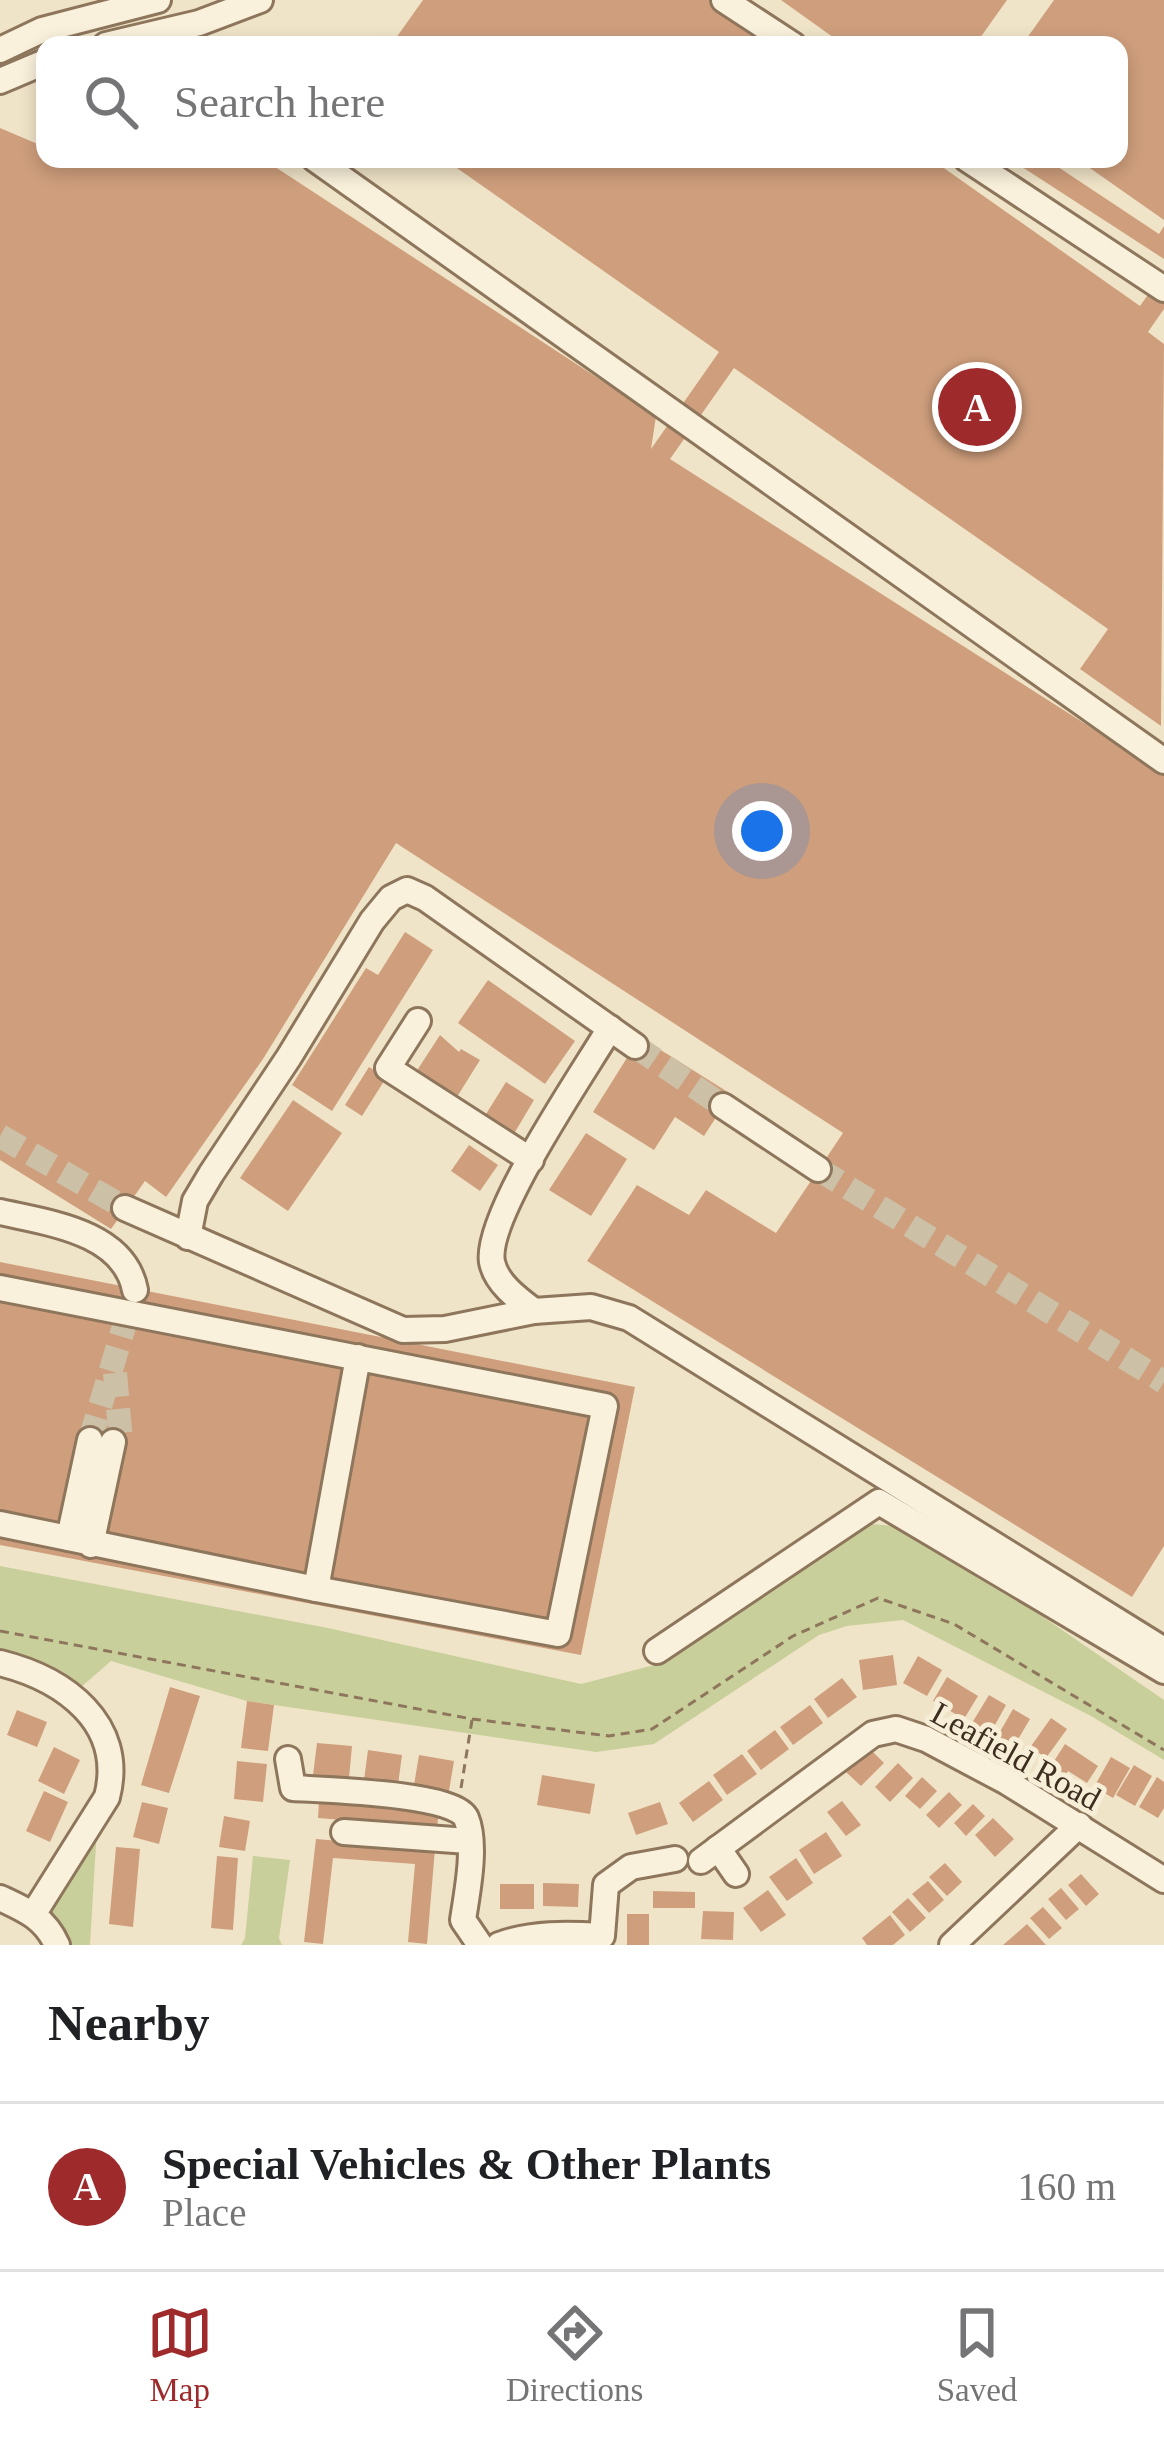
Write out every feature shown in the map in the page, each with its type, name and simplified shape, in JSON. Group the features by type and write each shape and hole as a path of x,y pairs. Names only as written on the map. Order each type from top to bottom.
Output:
{"street":[{"path":"204,34 260,0"},
{"path":"724,0 779,36"},
{"path":"0,50 43,30 143,2"},
{"path":"0,81 36,66"},
{"path":"328,168 1164,761"},
{"path":"983,168 1160,277"},
{"path":"188,1238 195,1201 211,1174 372,921 391,898 407,890 425,898 634,1046"},
{"path":"418,1021 388,1068 531,1160"},
{"path":"534,1311 507,1289 492,1263 495,1238 518,1180 610,1028"},
{"path":"723,1106 818,1169"},
{"path":"125,1208 403,1330 445,1329 534,1311 591,1307 629,1318 1163,1653"},
{"path":"0,1211 77,1230 125,1261 135,1290"},
{"path":"0,1288 605,1406 558,1634 0,1524"},
{"path":"316,1589 358,1357"},
{"path":"86,1542 105,1441"},
{"path":"657,1651 879,1502 1163,1653"},
{"path":"0,1663 37,1674 82,1702 98,1722 109,1760 107,1797 34,1913"},
{"name":"Leafield Road","path":"736,1874 710,1854 873,1734 896,1730 926,1739 1164,1880"},
{"path":"288,1760 290,1798 407,1797 458,1808 466,1818 470,1878 463,1921 480,1945"},
{"path":"952,1945 1078,1826"},
{"path":"344,1832 468,1841"},
{"path":"499,1945 518,1938 569,1934 602,1941 606,1885 631,1867 675,1859"},
{"path":"0,1898 34,1913 57,1945"}],"path":[{"path":"0,1631 472,1719 609,1736 652,1729 793,1636 878,1598 954,1624 1164,1750"},
{"path":"458,1808 472,1719"}],"green space":[{"path":"871,1524 895,1526 1017,1599 1164,1700 1164,1760 1091,1716 903,1620 847,1626 819,1635 654,1744 596,1752 247,1701 111,1661 80,1688 41,1665 0,1655 0,1566 328,1628 581,1684 658,1664"},
{"path":"97,1828 90,1945 67,1945 48,1908"},
{"path":"253,1856 290,1860 279,1938 282,1945 241,1945"}],"building":[{"path":"423,0 732,0 722,12 756,36 397,36"},
{"path":"781,0 1007,0 981,36 831,36"},
{"path":"1054,0 1164,0 1164,220 1090,168 1128,168 1128,36 1028,36"},
{"path":"0,128 36,143 36,168 277,168 613,388 657,410 651,449 719,352 457,168 944,168 1140,306 1164,272 1164,309 1148,332 1164,344 1161,726 1080,669 1108,629 734,368 670,459 1164,774 1164,1546 1132,1597 587,1261 637,1185 689,1215 706,1190 776,1233 843,1133 396,843 263,1059 166,1197 145,1181 111,1229 0,1160"},
{"path":"1024,168 1060,168 1159,234 1164,226 1164,259"},
{"path":"405,932 433,950 332,1111 292,1085 366,968 378,975"},
{"path":"488,980 575,1041 545,1084 458,1023"},
{"path":"440,1035 459,1052 480,1060 457,1097 416,1072"},
{"path":"640,1037 731,1094 704,1136 675,1117 654,1150 593,1112"},
{"path":"369,1067 386,1078 362,1116 345,1105"},
{"path":"506,1082 534,1100 515,1132 486,1114"},
{"path":"293,1100 342,1133 288,1211 240,1178"},
{"path":"586,1133 627,1159 591,1216 549,1190"},
{"path":"469,1145 498,1165 480,1191 451,1171"},
{"path":"0,1262 635,1387 581,1655 0,1545"},
{"path":"893,1655 897,1685 863,1690 859,1660"},
{"path":"918,1656 942,1670 927,1696 903,1683"},
{"path":"947,1677 978,1696 964,1719 933,1701"},
{"path":"842,1678 857,1697 828,1718 814,1699"},
{"path":"170,1687 200,1696 169,1793 141,1785"},
{"path":"989,1695 1006,1705 990,1734 972,1723"},
{"path":"247,1701 274,1705 268,1751 241,1748"},
{"path":"810,1705 823,1723 793,1745 780,1727"},
{"path":"1013,1709 1030,1719 1014,1746 997,1737"},
{"path":"17,1710 47,1722 37,1747 7,1735"},
{"path":"1051,1718 1067,1729 1046,1758 1039,1753 1032,1762 1024,1756"},
{"path":"775,1730 789,1749 761,1770 747,1751"},
{"path":"317,1743 352,1746 349,1778 313,1775"},
{"path":"1065,1744 1098,1766 1087,1783 1068,1771 1063,1779 1049,1769"},
{"path":"54,1747 80,1760 64,1794 38,1781"},
{"path":"869,1748 884,1763 861,1786 846,1772"},
{"path":"368,1750 402,1755 398,1785 364,1780"},
{"path":"742,1754 757,1774 727,1795 713,1775"},
{"path":"419,1755 454,1761 449,1791 414,1785"},
{"path":"1111,1757 1130,1768 1113,1798 1094,1787"},
{"path":"237,1761 267,1764 263,1802 234,1799"},
{"path":"898,1763 913,1778 890,1802 875,1787"},
{"path":"1134,1765 1152,1776 1135,1806 1116,1795"},
{"path":"542,1775 595,1784 590,1814 537,1805"},
{"path":"922,1777 937,1791 920,1809 905,1796"},
{"path":"1157,1777 1164,1782 1164,1808 1158,1818 1139,1807"},
{"path":"709,1781 723,1800 693,1822 679,1803"},
{"path":"44,1791 68,1802 50,1842 26,1831"},
{"path":"949,1792 962,1805 939,1828 926,1815"},
{"path":"319,1801 439,1811 437,1828 318,1818"},
{"path":"842,1801 861,1825 846,1836 827,1812"},
{"path":"142,1802 168,1808 159,1844 133,1837"},
{"path":"660,1802 668,1824 636,1835 628,1813"},
{"path":"973,1804 985,1816 966,1836 954,1823"},
{"path":"224,1816 250,1821 245,1851 219,1847"},
{"path":"993,1818 1014,1839 995,1857 975,1835"},
{"path":"826,1832 842,1856 814,1874 799,1850"},
{"path":"316,1839 435,1849 427,1944 408,1942 415,1864 333,1858 323,1944 304,1942"},
{"path":"116,1847 140,1849 133,1927 109,1924"},
{"path":"217,1856 238,1858 233,1930 211,1928"},
{"path":"796,1858 813,1883 787,1901 769,1877"},
{"path":"945,1863 962,1882 947,1896 929,1877"},
{"path":"1081,1874 1099,1894 1086,1906 1068,1885"},
{"path":"928,1881 944,1900 929,1913 912,1894"},
{"path":"543,1883 579,1884 578,1907 543,1906"},
{"path":"500,1884 534,1884 534,1909 500,1909"},
{"path":"1061,1888 1079,1909 1066,1920 1048,1899"},
{"path":"768,1890 786,1915 761,1932 743,1908"},
{"path":"653,1891 695,1892 695,1908 653,1908"},
{"path":"908,1898 926,1918 910,1932 892,1912"},
{"path":"1043,1907 1062,1928 1049,1939 1030,1918"},
{"path":"703,1911 734,1912 733,1940 701,1939"},
{"path":"627,1914 649,1914 649,1945 627,1945"},
{"path":"890,1915 905,1935 893,1945 867,1945 862,1938"},
{"path":"1027,1924 1046,1945 1003,1945"}],"tunnel":[{"path":"635,1046 723,1106"},
{"path":"0,1136 125,1208"},
{"path":"818,1169 1164,1382"},
{"path":"90,1440 134,1293"},
{"path":"115,1373 121,1442"}],"place":[{"name":"Special Vehicles & Other Plants","path":"977,407"}]}
